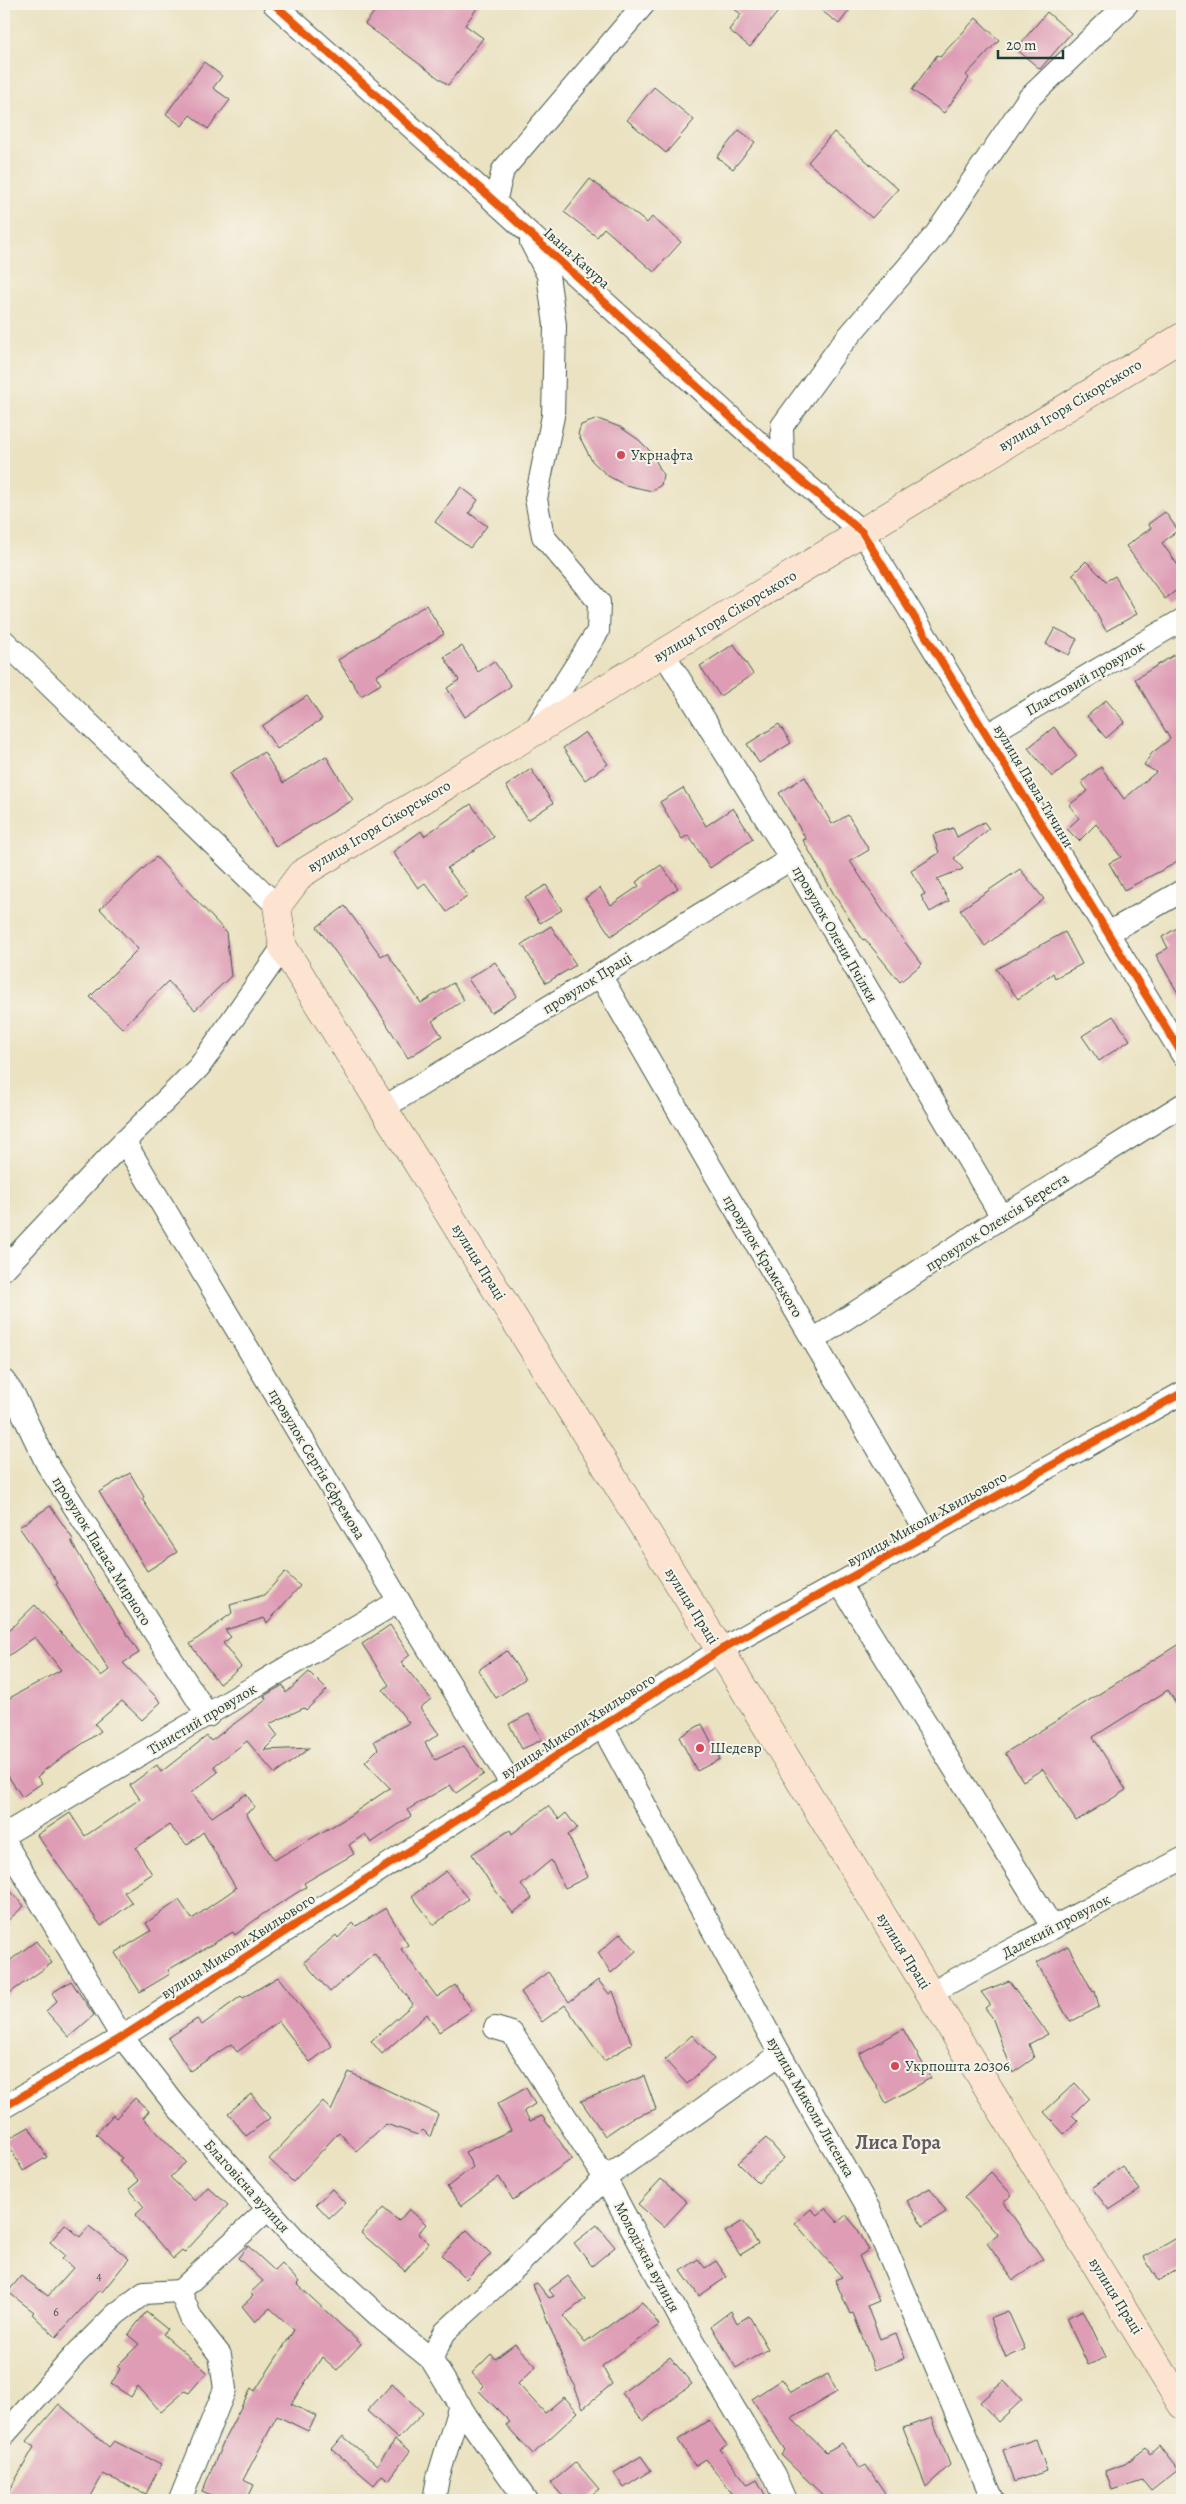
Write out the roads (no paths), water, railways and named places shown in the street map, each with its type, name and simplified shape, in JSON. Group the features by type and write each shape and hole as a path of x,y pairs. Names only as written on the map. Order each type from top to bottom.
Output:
{"main road":[{"name":"вулиця Ігоря Сікорського","path":"277,906 300,874 1182,337"},
{"name":"вулиця Праці","path":"277,906 283,947 720,1650 1182,2405"}],"street":[{"name":"Івана Качура","path":"274,4 495,202 783,466 862,532"},
{"path":"495,202 503,170 644,4"},
{"path":"783,466 782,426 841,345 936,234 1028,99 1127,4"},
{"path":"523,228 548,275 554,325 553,416 536,499 543,536 599,602 598,631 533,732"},
{"name":"вулиця Павла Тичини","path":"862,532 1182,1054"},
{"name":"Пластовий провулок","path":"987,735 1182,620"},
{"path":"4,641 277,906"},
{"name":"провулок Олени Пчілки","path":"664,654 791,859 1002,1217"},
{"name":"провулок Праці","path":"383,1108 791,859"},
{"path":"1108,934 1182,891"},
{"path":"4,1269 124,1142 199,1067 283,947"},
{"name":"провулок Крамського","path":"600,975 928,1535"},
{"name":"провулок Олексія Береста","path":"813,1340 1002,1217 1182,1105"},
{"name":"провулок Сергія Єфремова","path":"124,1142 398,1601 512,1785"},
{"name":"провулок Панаса Мирного","path":"4,1382 14,1395 46,1464 208,1716"},
{"name":"вулиця Миколи Хвильового","path":"4,2107 122,2037 720,1650 1182,1393"},
{"path":"840,1584 1053,1928"},
{"name":"Тінистий провулок","path":"4,1835 208,1716 398,1601"},
{"name":"вулиця Миколи Лисенка","path":"602,1726 780,2054 870,2211 993,2500"},
{"name":"Благовісна вулиця","path":"4,1841 122,2037 177,2107 296,2240 384,2320 431,2359 460,2405 526,2500"},
{"name":"Далекий провулок","path":"930,1993 1182,1859"},
{"name":"Молодіжна вулиця","path":"495,2028 512,2033 605,2178 681,2320 774,2475 785,2500"},
{"path":"431,2359 445,2332 515,2268 605,2178 780,2054"},
{"path":"4,2435 76,2354 116,2314 144,2292 180,2291 268,2209"},
{"path":"180,2291 191,2318 220,2355 226,2389 180,2500"},
{"path":"434,2500 438,2478 460,2405"}],"place":[{"name":"Укрнафта","path":"621,455"},
{"name":"Шедевр","path":"700,1748"},
{"name":"Укрпошта 20306","path":"895,2066"}],"district":[{"name":"Лиса Гора","path":"898,2142"}]}
